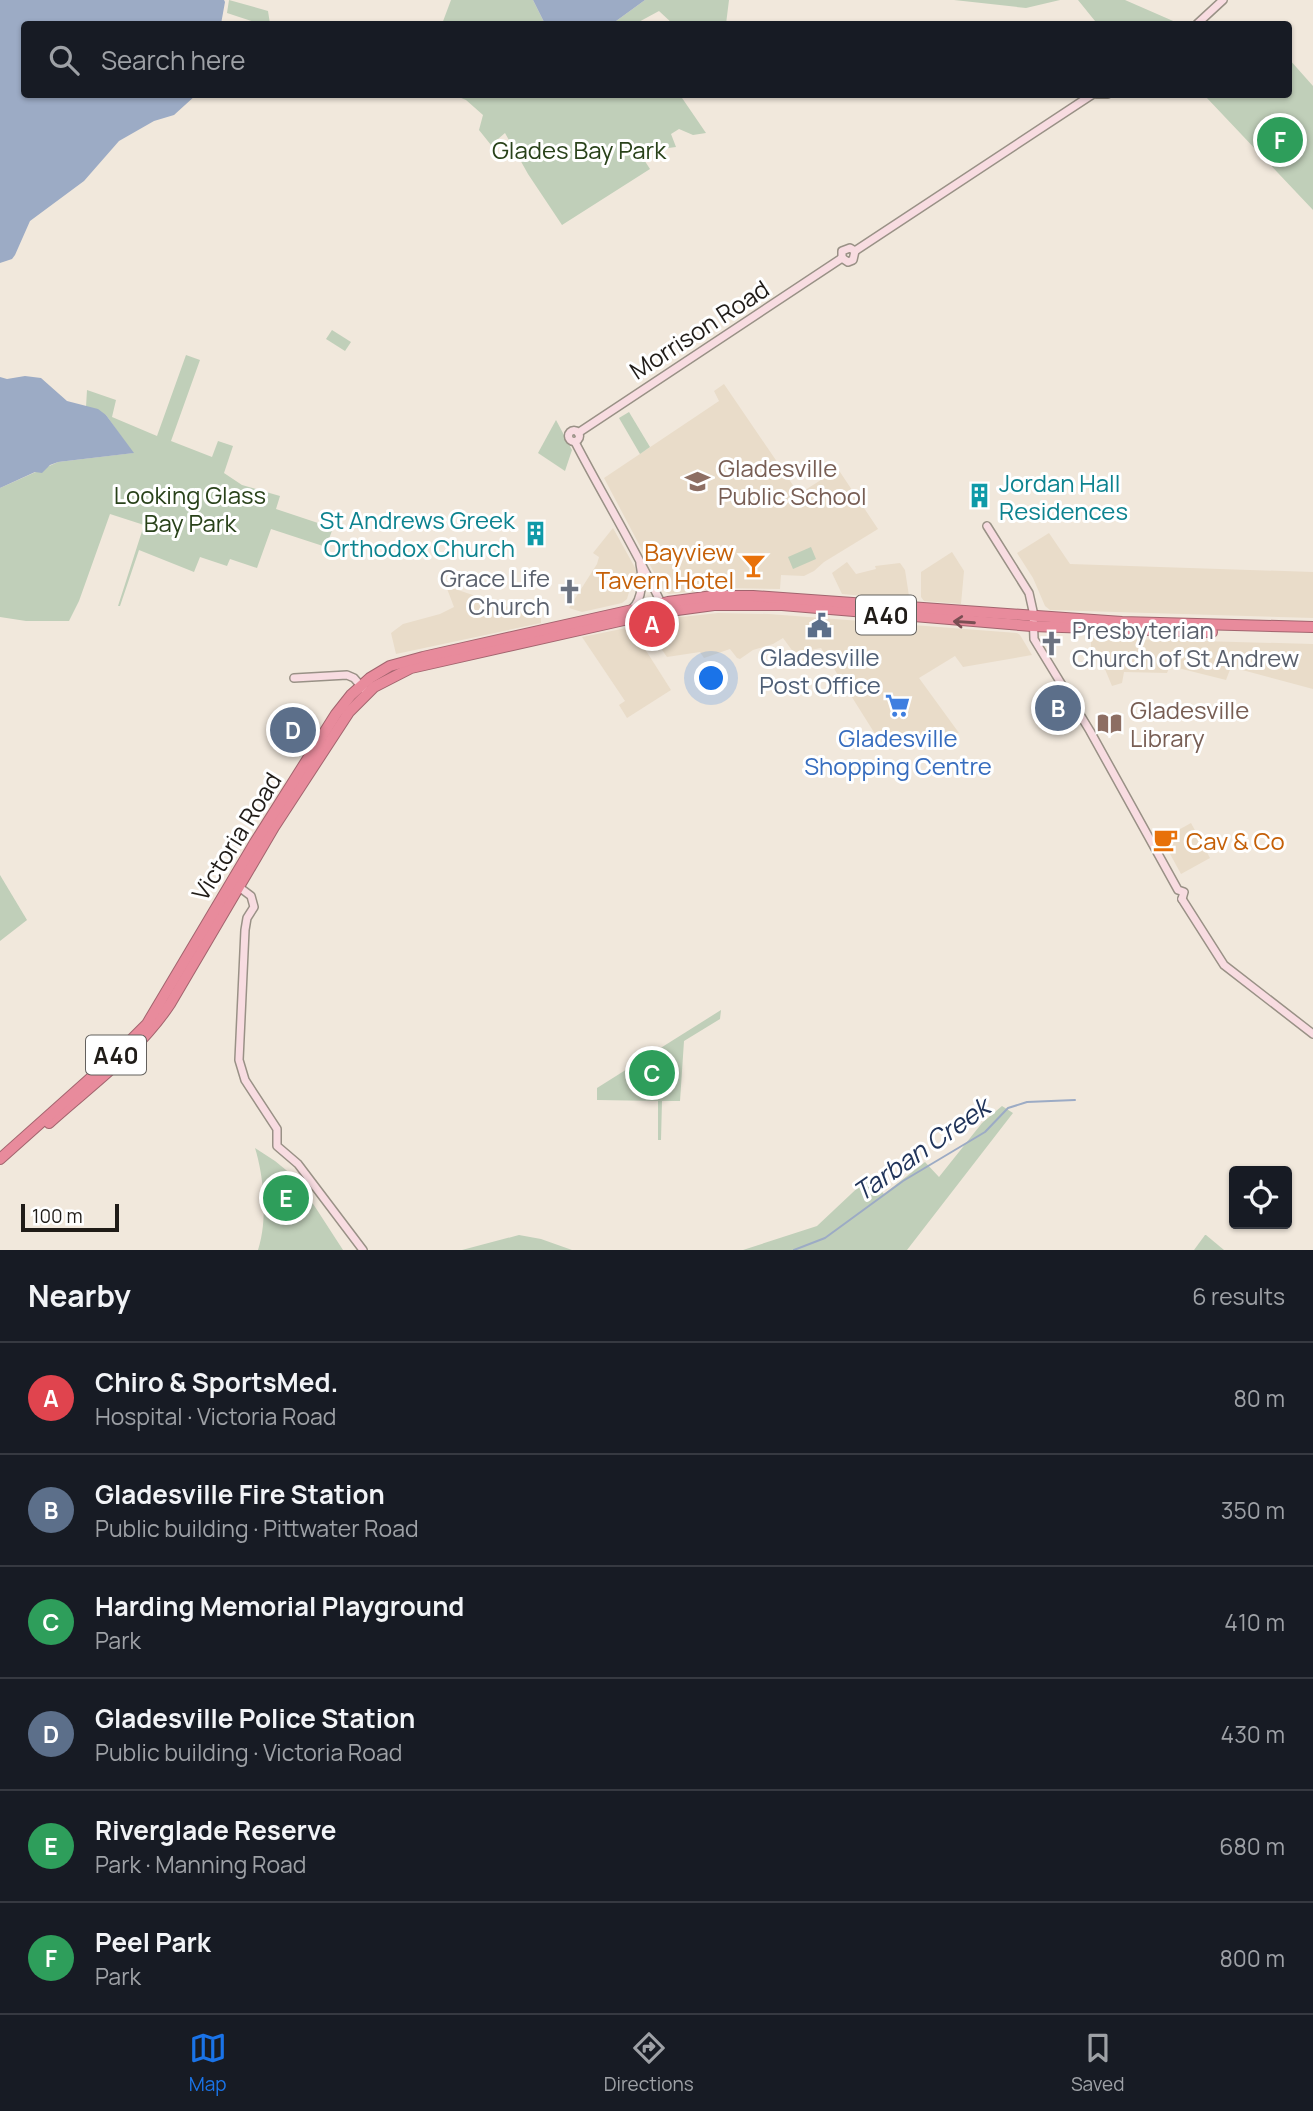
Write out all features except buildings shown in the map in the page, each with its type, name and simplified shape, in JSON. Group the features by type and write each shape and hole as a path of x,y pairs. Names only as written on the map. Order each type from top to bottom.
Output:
{"highway":[{"name":"Victoria Road","path":"0,1159 112,1059 147,1024 363,689 390,666 629,611 714,605 769,605 1033,622 1313,633"},
{"name":"Victoria Road","path":"363,689 411,667 658,608"},
{"name":"Victoria Road","path":"1033,622 1313,627"},
{"name":"Victoria Road","path":"0,1168 104,1076 152,1028 170,1004 235,884"}],"street":[{"path":"1200,21 1223,0"},
{"name":"Morrison Road","path":"639,560 569,434 573,431 578,433 842,258 848,262 853,260 855,251 1089,98"},
{"path":"987,526 1029,593 1034,639 1090,731 1178,890 1175,897 1182,900 1224,965 1313,1034"},
{"path":"639,560 658,608"},
{"path":"629,611 635,608 639,600 642,573 639,560"},
{"path":"294,678 347,675 363,689"},
{"path":"235,884 251,896 254,907 247,918 245,930 239,1033 241,1070 277,1129 277,1146 298,1164 363,1250"}],"shaded area":[{"name":"Gladesville Public School","path":"724,384 799,494 838,469 878,529 804,576 781,575 780,589 725,588 669,594 660,584 604,478 719,401 714,391"},
{"path":"613,528 639,575 633,578 627,599 622,603 582,612 569,608 597,564 599,557 593,553"},
{"path":"1049,533 1070,564 1313,572 1313,618 1050,610 1045,606 1033,578 1017,553"},
{"path":"952,552 964,571 961,604 924,601 921,597 921,572"},
{"path":"847,562 856,574 876,569 875,566 900,563 905,570 909,596 905,600 842,594 832,573"},
{"path":"446,586 541,618 541,623 396,654 391,633 403,624 440,614 454,607"},
{"path":"718,613 769,614 1017,633 1032,655 963,667 955,656 919,678 959,733 877,737 821,648 794,653 783,638 753,650 740,659 730,649 704,658 700,652 667,657 644,624 663,619"},
{"path":"631,627 671,690 627,718 619,705 625,701 582,637"},
{"path":"1091,638 1313,644 1313,689 1231,667 1226,680 1170,666 1167,673 1124,672 1122,683 1112,686 1097,650 1091,649"},
{"path":"1191,823 1210,858 1181,874 1163,841"}],"green space":[{"path":"229,0 268,11 270,21 252,21 227,13"},
{"path":"451,0 533,0 544,21 443,21"},
{"path":"645,0 729,0 726,21 670,21 659,11 641,21 616,21"},
{"path":"954,0 1060,0 1026,8"},
{"path":"1078,0 1125,0 1173,21 1095,21"},
{"path":"1292,62 1313,86 1313,210 1207,98 1292,98"},
{"name":"Glades Bay Park","path":"461,98 682,98 706,133 693,135 679,129 671,134 676,147 639,152 650,169 562,225 505,133 491,145 479,130 483,115"},
{"path":"332,330 351,342 345,351 326,339"},
{"name":"Looking Glass Bay Park","path":"186,355 200,360 171,441 212,457 218,441 233,446 224,473 242,485 280,496 276,509 333,528 326,547 271,529 257,568 230,559 227,566 200,557 194,572 139,550 118,606 144,525 110,514 79,601 69,621 26,621 0,617 0,488 58,462 133,453 106,415 86,407 87,390 116,400 112,417 157,436"},
{"path":"629,412 650,447 640,454 619,418"},
{"path":"556,420 572,450 565,471 538,453"},
{"path":"811,547 816,559 793,569 788,557"},
{"path":"0,875 27,920 0,941"},
{"path":"721,1010 720,1019 684,1041 680,1101 662,1101 661,1140 658,1140 658,1101 597,1100 597,1088"},
{"path":"1002,1106 1013,1113 907,1250 743,1250 817,1226 868,1178 884,1194 925,1162 939,1177 982,1123"},
{"path":"255,1148 297,1179 343,1250 258,1250 263,1226 264,1199"},
{"path":"519,1235 541,1239 572,1250 462,1250"},
{"path":"1206,1235 1224,1250 1194,1250"}],"water":[{"path":"0,0 224,0 222,21 21,21 21,98 193,98 174,115 154,121 119,141 84,181 30,221 15,255 12,259 0,263"},
{"path":"533,0 645,0 616,21 544,21"},
{"path":"25,376 41,378 67,401 98,409 106,415 134,453 58,462 42,473 35,472 0,488 0,377 7,379"}],"waterway":[{"name":"Tarban Creek","path":"794,1250 825,1238 903,1181 985,1132 1008,1108 1027,1102 1075,1100"}],"place":[{"name":"Peel Park","path":"1280,140"},
{"name":"Gladesville Public School","path":"698,481"},
{"name":"Jordan Hall Residences","path":"979,496"},
{"name":"St Andrews Greek Orthodox Church","path":"535,533"},
{"name":"Bayview Tavern Hotel","path":"754,565"},
{"name":"Grace Life Church","path":"570,591"},
{"name":"Chiro & SportsMed.","path":"652,624"},
{"name":"Gladesville Post Office","path":"820,625"},
{"name":"Presbyterian Church of St Andrew","path":"1052,643"},
{"name":"Gladesville Shopping Centre","path":"898,706"},
{"name":"Gladesville Fire Station","path":"1058,708"},
{"name":"Gladesville Library","path":"1110,723"},
{"name":"Gladesville Police Station","path":"293,730"},
{"name":"Cav & Co","path":"1166,840"},
{"name":"Harding Memorial Playground","path":"652,1073"},
{"name":"Riverglade Reserve","path":"286,1198"}]}
